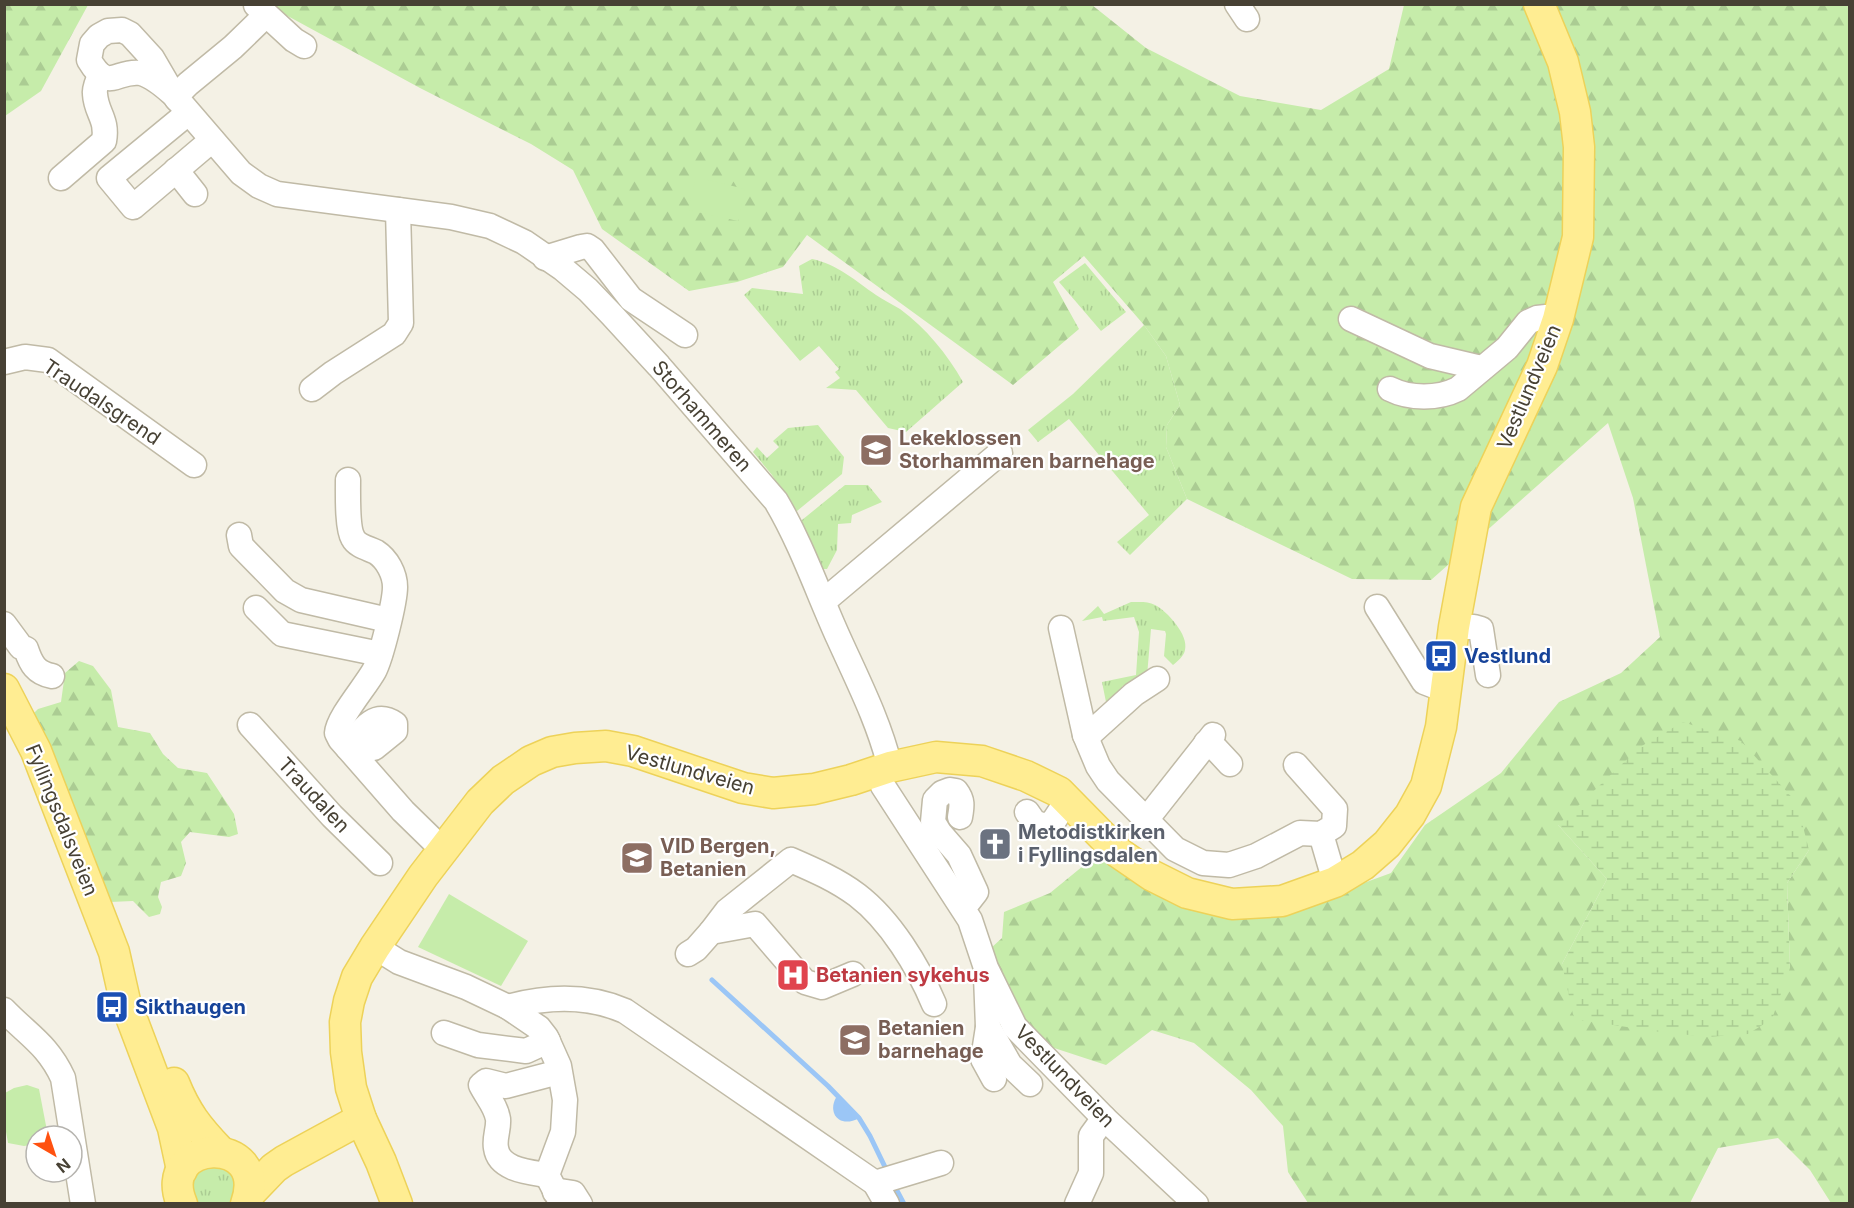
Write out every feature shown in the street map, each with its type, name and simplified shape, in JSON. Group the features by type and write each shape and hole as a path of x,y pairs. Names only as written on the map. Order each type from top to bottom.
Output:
{"main road":[{"name":"Vestlundveien","path":"397,1203 381,1162 352,1123 345,1022 357,977 375,947 443,850 480,802 503,780 531,761 552,752 606,746 633,751 743,788 774,793 814,789 936,757 982,761 1026,776 1059,792 1119,853 1151,875 1187,893 1232,904 1282,901 1335,882 1363,865 1387,843 1410,815 1426,786 1441,727 1454,627 1476,507 1542,366 1558,319 1578,237 1579,147 1575,112 1563,62 1539,4"},
{"name":"Fyllingsdalsveien","path":"4,689 36,752 114,952 125,1001 172,1128 178,1192"},
{"name":"Fyllingsdalsveien","path":"114,952 139,995 190,1118 225,1153 240,1161 250,1182 248,1198"},
{"path":"178,1192 188,1161 208,1151 225,1153 264,1151 352,1123"},
{"path":"248,1198 274,1168 352,1123"}],"street":[{"path":"212,140 133,207 110,178 180,102 181,91 233,47 261,10 294,40 304,46"},
{"name":"Storhammeren","path":"180,102 152,58 130,34 122,30 108,31 92,44 89,60 100,75 118,78 130,72 145,74 156,80 180,102 242,174 259,186 277,194 451,217 490,226 513,236 562,268 612,315 776,501 791,526 875,718 884,769"},
{"name":"Storhammeren","path":"61,178 104,141 105,123 94,92 100,75"},
{"path":"176,170 195,194"},
{"path":"312,389 393,334 402,323 399,210"},
{"name":"Storhammeren","path":"545,258 586,246 593,250 631,298 685,335"},
{"path":"1390,389 1398,393 1417,396 1440,396 1458,389 1507,348 1528,322 1546,317 1558,319"},
{"path":"1351,320 1430,356 1481,368"},
{"name":"Traudalsgrend","path":"4,362 25,357 48,360 194,465"},
{"path":"824,601 1000,453"},
{"path":"348,480 352,538 385,560 395,586 393,606 375,669 337,729 337,733 403,811 443,850"},
{"path":"238,535 241,546 285,591 309,602 388,620"},
{"path":"1377,607 1424,682 1446,688"},
{"path":"256,608 282,634 380,654"},
{"path":"4,624 21,647 26,649 30,662 42,674 52,676"},
{"path":"1454,627 1481,629 1488,675"},
{"path":"1061,628 1085,735 1098,766 1108,782 1175,849 1203,862 1229,865 1256,856 1300,833 1321,834 1334,826 1335,809 1296,765"},
{"path":"1085,735 1092,732 1134,694 1157,680"},
{"path":"348,748 366,725 378,719 395,724 394,731 374,748"},
{"name":"Traudalen","path":"250,725 318,801 380,862"},
{"path":"1146,820 1209,739 1230,764"},
{"name":"Vestlundveien","path":"884,769 883,786 970,920 986,968 1015,1027 1104,1118 1196,1203"},
{"path":"960,816 962,804 956,791 950,790 942,793 935,800 933,822 959,855 976,892 969,901 961,905"},
{"path":"1027,812 1034,822 1044,826 1053,822 1067,801"},
{"path":"1321,834 1335,882"},
{"path":"688,954 696,949 727,911 791,860 823,874 857,895 869,906 891,929 923,979 934,1004"},
{"path":"711,932 755,924 805,982 822,987 853,974"},
{"path":"375,947 399,962 447,979 508,1006 539,1028 548,1041 559,1066 565,1100 555,1190"},
{"path":"986,968 988,1027 982,1059 994,1079"},
{"path":"508,1006 569,998 607,1003 625,1011 881,1193 941,1163"},
{"path":"4,1010 48,1050 63,1078 83,1203"},
{"path":"988,1027 1010,1065 1029,1084"},
{"path":"444,1033 477,1045 526,1051 548,1041"},
{"path":"559,1072 506,1086 486,1081 481,1085 497,1114 496,1150 500,1157 506,1164 555,1190 573,1193 580,1203"},
{"path":"1077,1203 1091,1173 1091,1136 1104,1118"}],"green space":[{"path":"5,4 88,5 41,91 5,116"},
{"path":"271,5 1092,5 1146,48 1240,96 1321,110 1389,69 1404,5 1849,5 1849,1203 1831,1203 1810,1170 1778,1138 1718,1148 1690,1203 1308,1203 1288,1172 1283,1126 1251,1090 1194,1043 1152,1030 1106,1065 1042,1044 979,959 1002,938 1004,912 1050,893 1105,848 1183,904 1304,905 1391,873 1425,825 1501,773 1559,702 1621,673 1660,637 1633,498 1608,423 1431,580 1352,579 1187,499 1166,447 1167,425 1180,405 1166,356 1144,325 1084,256 1053,282 1079,329 1013,385 807,235 783,267 737,282 689,291 602,229 573,170 531,144 420,88","holes":["1558,825 1809,850 1787,883 1790,968 1562,964 1607,879"]},
{"path":"696,177 745,189 738,221 688,210"},
{"path":"812,259 838,269 910,316 935,342 963,382 906,432 888,428 856,390 826,388 840,378 835,372 839,369 819,346 800,361 744,295 752,288 803,294 799,266"},
{"path":"1085,263 1126,312 1101,331 1059,282"},
{"path":"1144,325 1166,356 1180,405 1167,425 1166,447 1187,499 1130,555 1117,542 1149,515 1069,419 1038,442 1028,430 1073,394"},
{"path":"818,425 844,457 842,474 797,511 791,508 772,475 753,452 757,447 767,458 779,447 773,441 788,428"},
{"path":"845,485 868,485 882,502 852,515 851,523 838,524 837,550 827,569 822,569 818,565 801,526 802,520"},
{"path":"1131,602 1149,603 1165,612 1184,637 1185,650 1173,665 1164,656 1165,631 1151,629 1147,676 1133,684 1122,686 1123,693 1107,707 1102,682 1136,675 1139,632 1134,617 1103,621 1102,617 1082,621 1098,606 1104,614"},
{"path":"79,661 93,666 111,690 118,727 150,733 163,754 178,768 207,773 234,814 238,834 229,837 190,832 181,842 186,863 181,876 161,882 158,897 162,907 160,914 149,917 133,901 110,902 34,713 38,709 61,702 65,673"},
{"path":"1683,722 1741,741 1797,803 1809,850 1787,883 1790,968 1772,1019 1748,1034 1707,1037 1574,1019 1562,964 1607,879 1558,825 1640,747"},
{"path":"449,894 528,941 501,986 418,947"},
{"path":"27,1085 39,1089 46,1124 24,1124 24,1146 8,1143 5,1126 5,1093"},
{"path":"215,1164 235,1176 234,1204 194,1203 191,1180 198,1170"}],"water":[{"path":"837,1096 859,1118 846,1122 837,1118 833,1108"}],"waterway":[{"path":"712,980 828,1086 859,1118 886,1169"},
{"path":"895,1187 904,1204"}],"place":[{"name":"Lekeklossen Storhammaren barnehage","path":"876,450"},
{"name":"Vestlund","path":"1441,656"},
{"name":"Metodistkirken i Fyllingsdalen","path":"995,844"},
{"name":"VID Bergen, Betanien","path":"637,858"},
{"name":"Betanien sykehus","path":"793,975"},
{"name":"Sikthaugen","path":"112,1007"},
{"name":"Betanien barnehage","path":"855,1040"}]}
